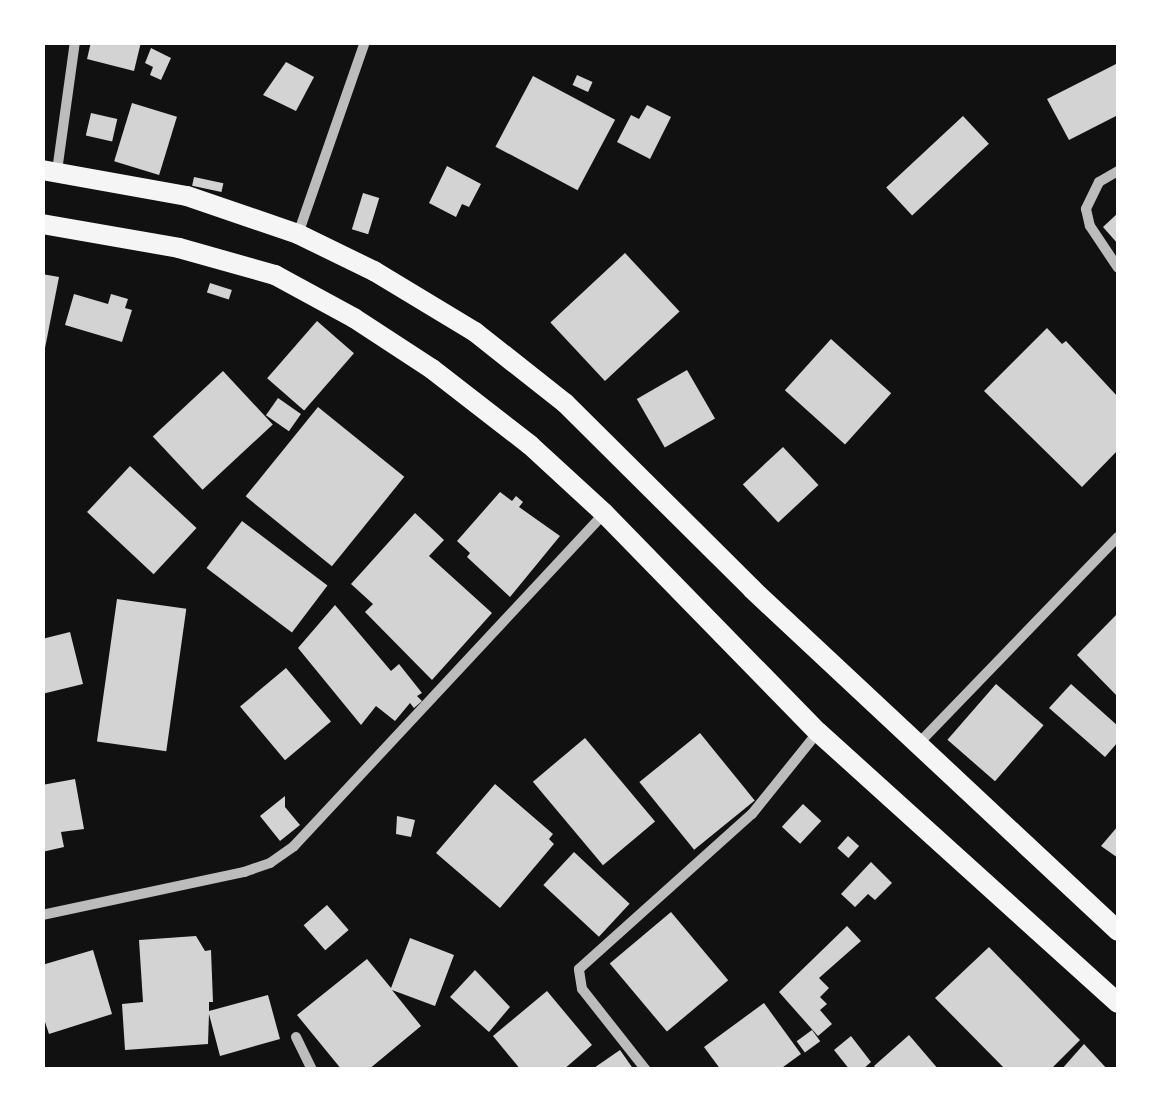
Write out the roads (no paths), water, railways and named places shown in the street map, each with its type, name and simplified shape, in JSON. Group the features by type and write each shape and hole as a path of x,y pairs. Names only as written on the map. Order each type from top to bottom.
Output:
{"main road":[{"path":"50,170 187,196 298,234 374,271 475,332 565,403 917,744 1117,927"},
{"path":"42,224 179,248 275,275 354,318 432,370 530,445 604,513 818,732 1118,1003"}],"street":[{"path":"50,170 75,42"},
{"path":"298,234 365,42"},
{"path":"1118,171 1099,182 1086,208 1090,226 1118,268"},
{"path":"42,916 244,872 270,863 294,846 604,513"},
{"path":"917,744 1118,537"},
{"path":"646,1070 582,989 579,969 752,814 818,732"},
{"path":"296,1037 312,1070"}]}
